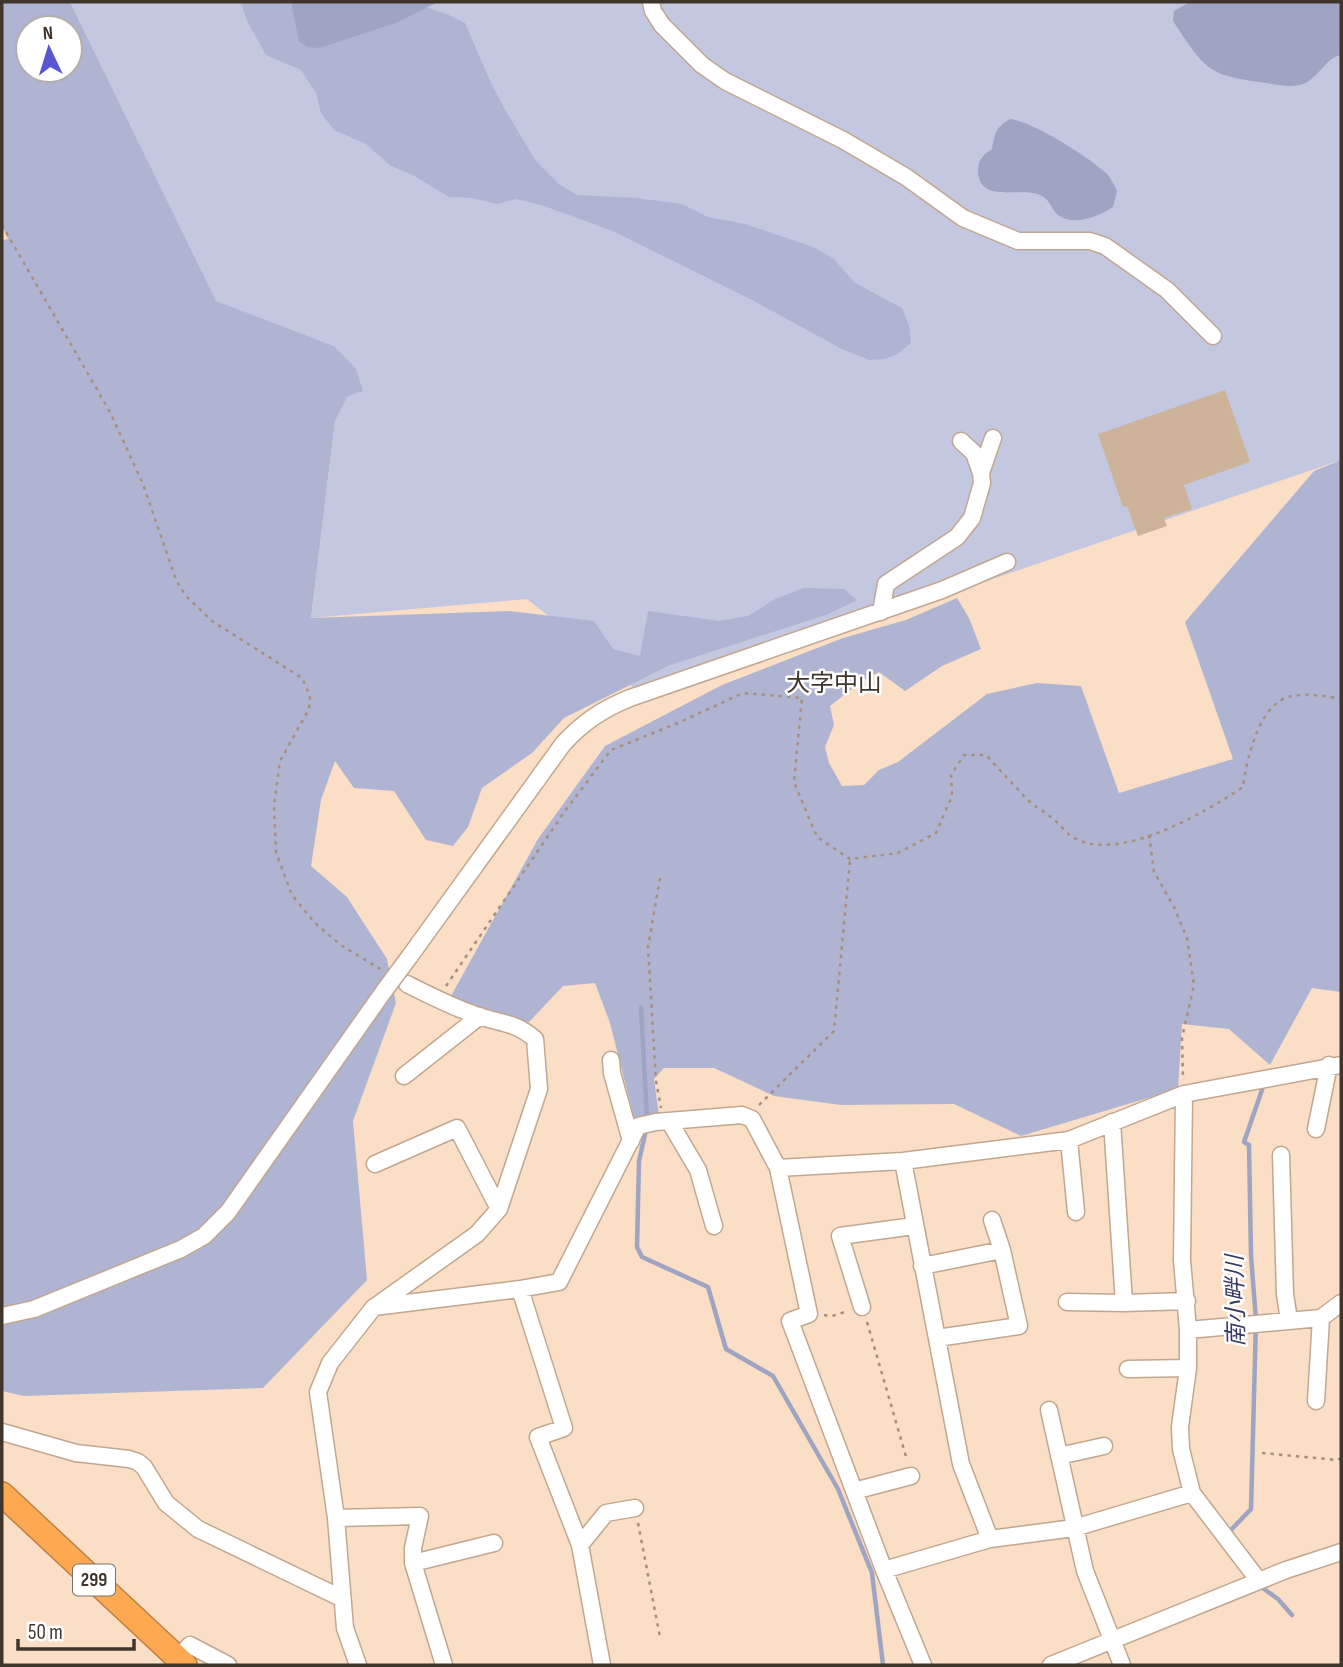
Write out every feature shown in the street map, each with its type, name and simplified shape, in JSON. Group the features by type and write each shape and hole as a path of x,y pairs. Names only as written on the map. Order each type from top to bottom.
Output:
{"highway":[{"name":"299","path":"2,1494 182,1662"}],"street":[{"path":"651,2 662,25 702,65 725,81 843,140 905,177 971,222 1018,241 1090,241 1105,246 1167,290 1213,336"},
{"path":"881,612 886,584 957,537 972,518 980,492 981,473 993,438"},
{"path":"961,441 974,453 981,473"},
{"path":"2,1316 34,1309 181,1249 204,1236 229,1212 384,991 563,744 579,726 603,709 630,698 942,590 1007,562"},
{"path":"358,1665 345,1628 336,1518 318,1392 330,1363 374,1307 477,1234 499,1209 539,1089 535,1039 520,1027 480,1016 407,984"},
{"path":"404,1076 480,1016"},
{"path":"611,1060 612,1073 632,1142"},
{"path":"778,1168 902,1161 1069,1140 1184,1094 1335,1065 1316,1129"},
{"path":"1184,1094 1182,1260 1187,1301 1188,1368 1180,1427 1181,1449 1192,1493 1259,1581"},
{"path":"374,1307 559,1282 638,1126 742,1115 752,1119 778,1168 808,1314 790,1321 884,1570 923,1665"},
{"path":"666,1121 701,1177 714,1226"},
{"path":"1112,1122 1124,1303"},
{"path":"375,1164 457,1128 499,1209"},
{"path":"1069,1140 1076,1212"},
{"path":"1281,1155 1285,1294 1289,1320"},
{"path":"902,1161 961,1464 990,1539"},
{"path":"937,1338 1019,1326 1002,1250 992,1220"},
{"path":"862,1307 840,1236 914,1226"},
{"path":"922,1266 1002,1250"},
{"path":"520,1289 564,1428 538,1437 580,1545 602,1665"},
{"path":"1067,1302 1187,1301"},
{"path":"1188,1330 1321,1318 1341,1303"},
{"path":"1316,1401 1321,1318"},
{"path":"1128,1369 1188,1368"},
{"path":"1049,1410 1085,1571 1122,1665"},
{"path":"2,1432 76,1453 138,1462 144,1467 166,1503 198,1529 341,1598"},
{"path":"1059,1455 1104,1446"},
{"path":"854,1491 911,1476"},
{"path":"884,1570 990,1539 1074,1528 1192,1493"},
{"path":"580,1545 606,1513 635,1508"},
{"path":"336,1518 420,1516 413,1548 413,1563 444,1665"},
{"path":"413,1563 494,1543"},
{"path":"1051,1665 1259,1581 1341,1552"},
{"path":"182,1662 190,1645 228,1665"}],"path":[{"path":"2,225 110,412 143,484 177,580 186,596 212,621 302,678 307,687 310,696 309,709 280,761 274,805 276,852 292,895 315,923 342,946 407,984"},
{"path":"2,240 9,240"},
{"path":"437,999 565,811 611,750 743,694 802,698 793,782 817,837 850,859 898,853 936,833 951,796 951,775 964,755 986,755 1032,804 1072,837 1094,844 1123,844 1213,807 1243,786 1246,764 1256,732 1275,704 1292,696 1341,699"},
{"path":"1149,835 1154,872 1174,907 1187,938 1194,985 1182,1038 1184,1094"},
{"path":"747,1117 834,1031 850,859"},
{"path":"660,878 648,947 656,1081 666,1121"},
{"path":"808,1314 832,1316 862,1307 911,1476"},
{"path":"1262,1453 1337,1460 1341,1458"},
{"path":"635,1508 660,1637"}],"shaded area":[{"path":"2,2 70,2 76,14 14,14 14,84 84,84 84,31 216,301 334,346 356,369 363,391 348,396 335,421 311,618 509,611 594,621 613,649 640,656 648,611 719,621 748,616 775,599 804,588 844,589 857,600 826,615 670,665 564,718 532,753 482,788 468,827 453,846 426,840 394,791 354,788 335,761 321,800 311,866 347,897 387,959 396,1003 353,1121 367,1280 263,1388 24,1396 2,1391 2,240 8,239 2,225"},
{"path":"70,2 1341,2 1341,460 644,698 600,656 527,599 311,618 335,421 348,396 334,346 216,302 84,31 84,14 76,14"},
{"path":"241,2 425,7 465,23 504,108 536,161 559,184 577,195 682,204 708,217 745,224 811,246 833,258 855,283 902,308 909,325 911,343 898,354 885,359 869,360 842,349 750,299 613,231 517,199 498,204 471,198 449,197 411,174 391,166 366,144 334,130 321,113 316,93 301,70 266,55 247,21"},
{"path":"291,2 438,2 396,23 319,48 308,47 299,42"},
{"path":"1190,2 1341,2 1341,55 1331,60 1309,81 1298,85 1285,86 1219,73 1201,60 1173,21 1174,11"},
{"path":"1010,119 1032,126 1060,141 1106,173 1117,191 1113,207 1094,217 1071,220 1058,215 1040,195 993,191 985,187 980,181 979,163 992,149 999,128"},
{"path":"1341,460 1341,992 1312,988 1270,1065 1229,1029 1182,1024 1178,1089 1021,1136 954,1104 841,1105 774,1096 714,1068 664,1068 654,1079 659,1116 634,1118 610,1023 595,983 563,986 529,1022 456,1003 451,996 538,839 605,746 722,685 843,638 906,620 957,598 969,618 981,649 942,666 905,691 879,672 862,681 830,706 834,725 825,747 829,763 842,786 864,785 879,770 898,762 987,694 1037,683 1081,686 1119,793 1233,759 1185,622 1314,471"}],"building":[{"path":"1225,390 1250,462 1184,485 1192,509 1164,518 1167,526 1138,536 1127,506 1123,507 1098,434"}],"waterway":[{"path":"641,1008 647,1118"},
{"name":"南小畔川","path":"1230,1531 1251,1509 1256,1320 1251,1256 1249,1145 1244,1142 1264,1084"},
{"path":"646,1130 639,1161 637,1247 642,1257 708,1287 726,1349 773,1376 838,1489 872,1573 883,1665"},
{"name":"南小畔川","path":"1264,1589 1278,1599 1292,1615"}],"district":[{"name":"大字中山","path":"834,683"}]}
